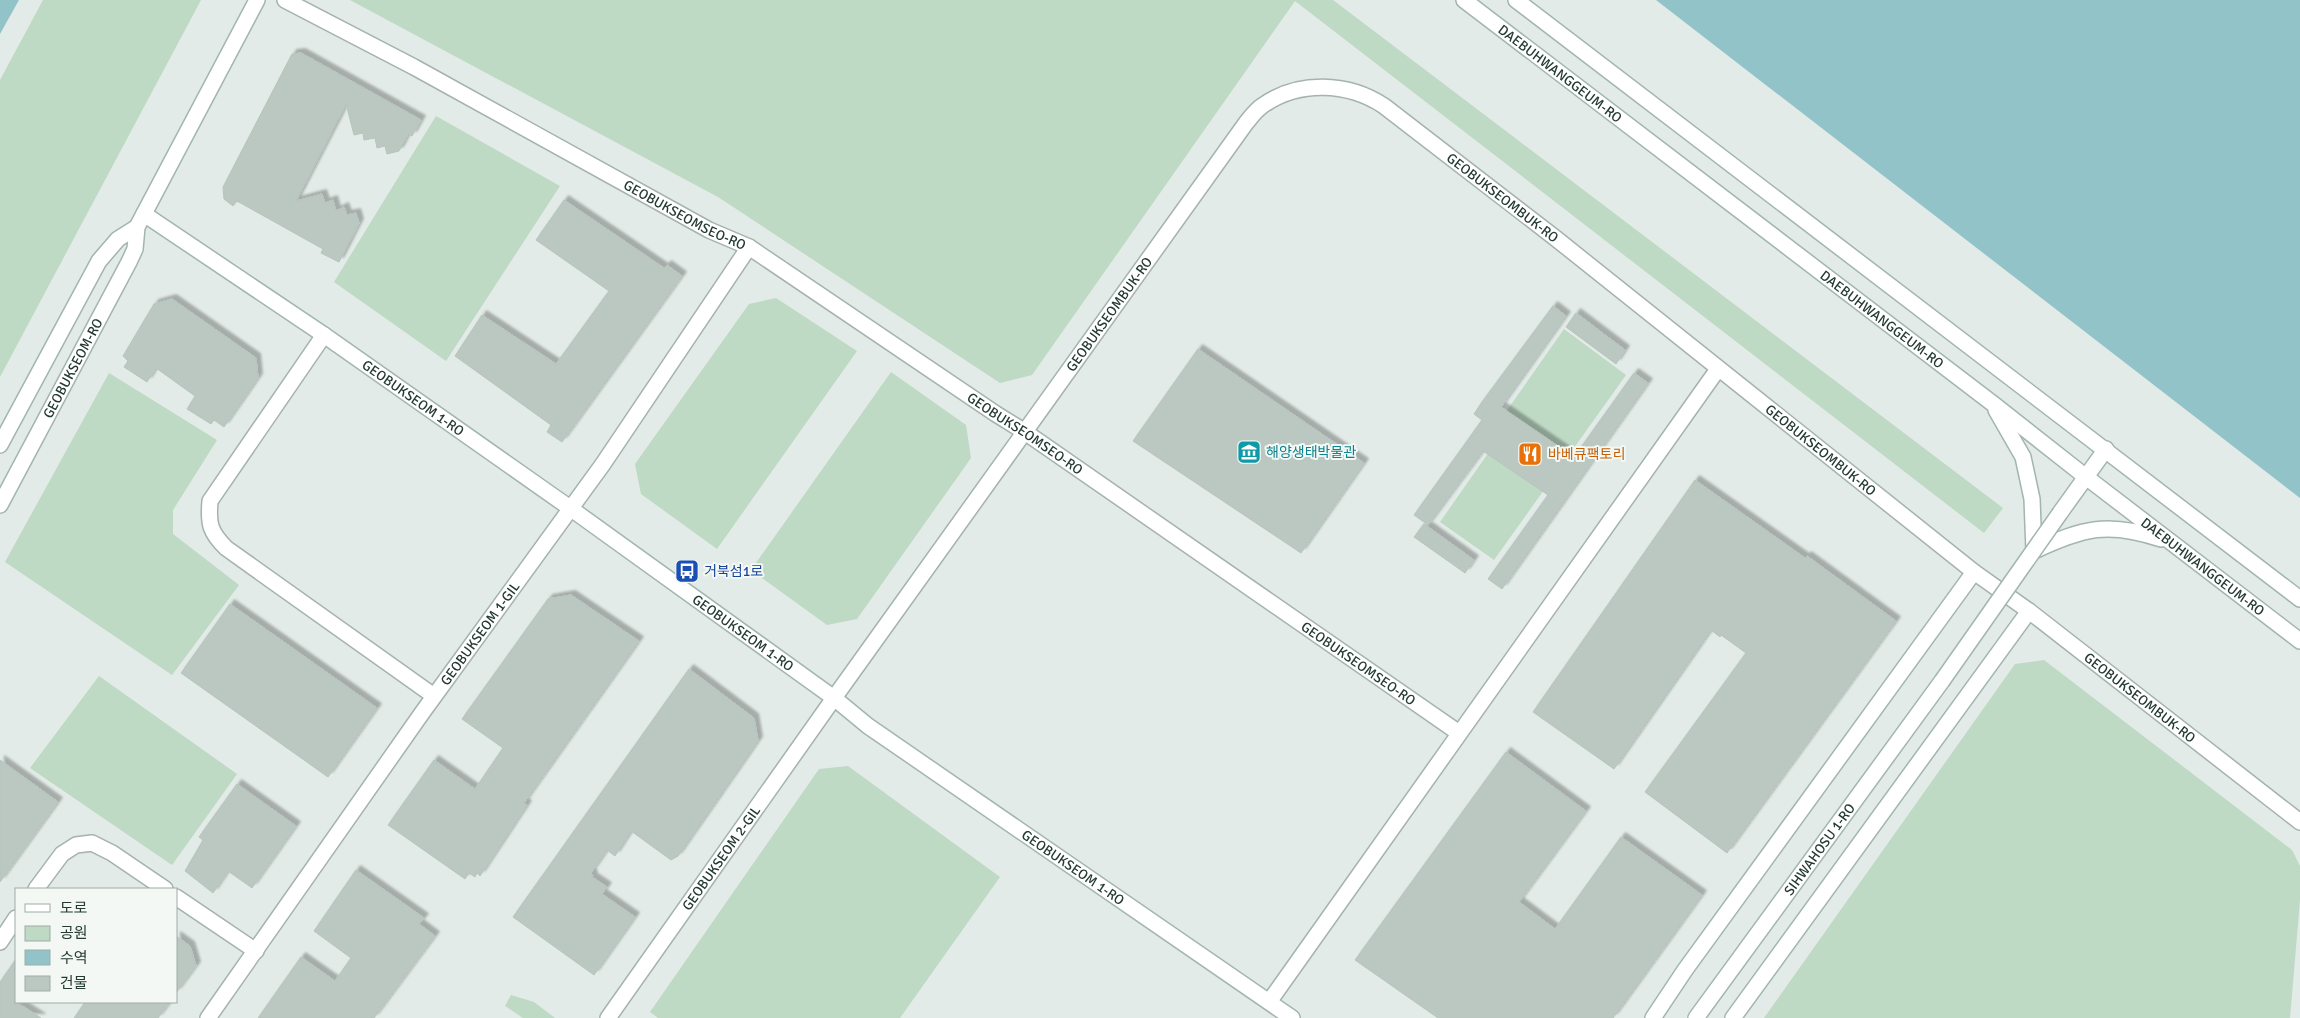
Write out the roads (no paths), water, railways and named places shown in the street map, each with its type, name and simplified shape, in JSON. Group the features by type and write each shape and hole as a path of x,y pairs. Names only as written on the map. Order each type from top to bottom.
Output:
{"street":[{"name":"GEOBUKSEOM-RO","path":"0,506 129,262 135,249 140,221 257,0"},
{"name":"GEOBUKSEOMSEO-RO","path":"286,0 414,67 709,230 749,247 996,414 1026,432 1459,733"},
{"name":"DAEBUHWANGGEUM-RO","path":"1464,0 2300,641"},
{"path":"1516,0 2300,599"},
{"name":"GEOBUKSEOMBUK-RO","path":"834,698 1246,123 1261,106 1286,93 1314,87 1352,89 1369,96 1384,106 1554,237 1974,572 2029,611 2300,822"},
{"name":"GEOBUKSEOM-RO","path":"0,445 99,262 118,239 140,221"},
{"name":"GEOBUKSEOM 1-RO","path":"140,221 324,335 570,508 834,698 868,726 1292,1018"},
{"name":"GEOBUKSEOM 1-GIL","path":"208,1018 434,696 603,464 749,247"},
{"path":"324,335 210,501 208,517 213,535 226,548 434,696"},
{"path":"1269,1002 1718,369"},
{"path":"1992,403 2023,457 2032,499 2034,551 2068,535 2106,527 2148,535 2172,543"},
{"path":"2086,477 2106,449"},
{"name":"SIHWAHOSU 1-RO","path":"1696,1018 1942,681 2086,477"},
{"path":"1653,1018 1684,970 1974,572"},
{"path":"1733,1018 2029,611"},
{"name":"GEOBUKSEOM 2-GIL","path":"608,1018 834,698"},
{"path":"37,888 62,854 76,845 92,843 112,853 164,888"},
{"path":"178,898 256,951"},
{"path":"0,942 15,920"}],"water":[{"path":"0,0 19,0 0,34"},
{"path":"1656,0 2300,0 2300,498"}],"place":[{"name":"해양생태박물관","path":"1249,452"},
{"name":"바베큐팩토리","path":"1530,454"},
{"name":"거북섬1로","path":"687,571"}]}
